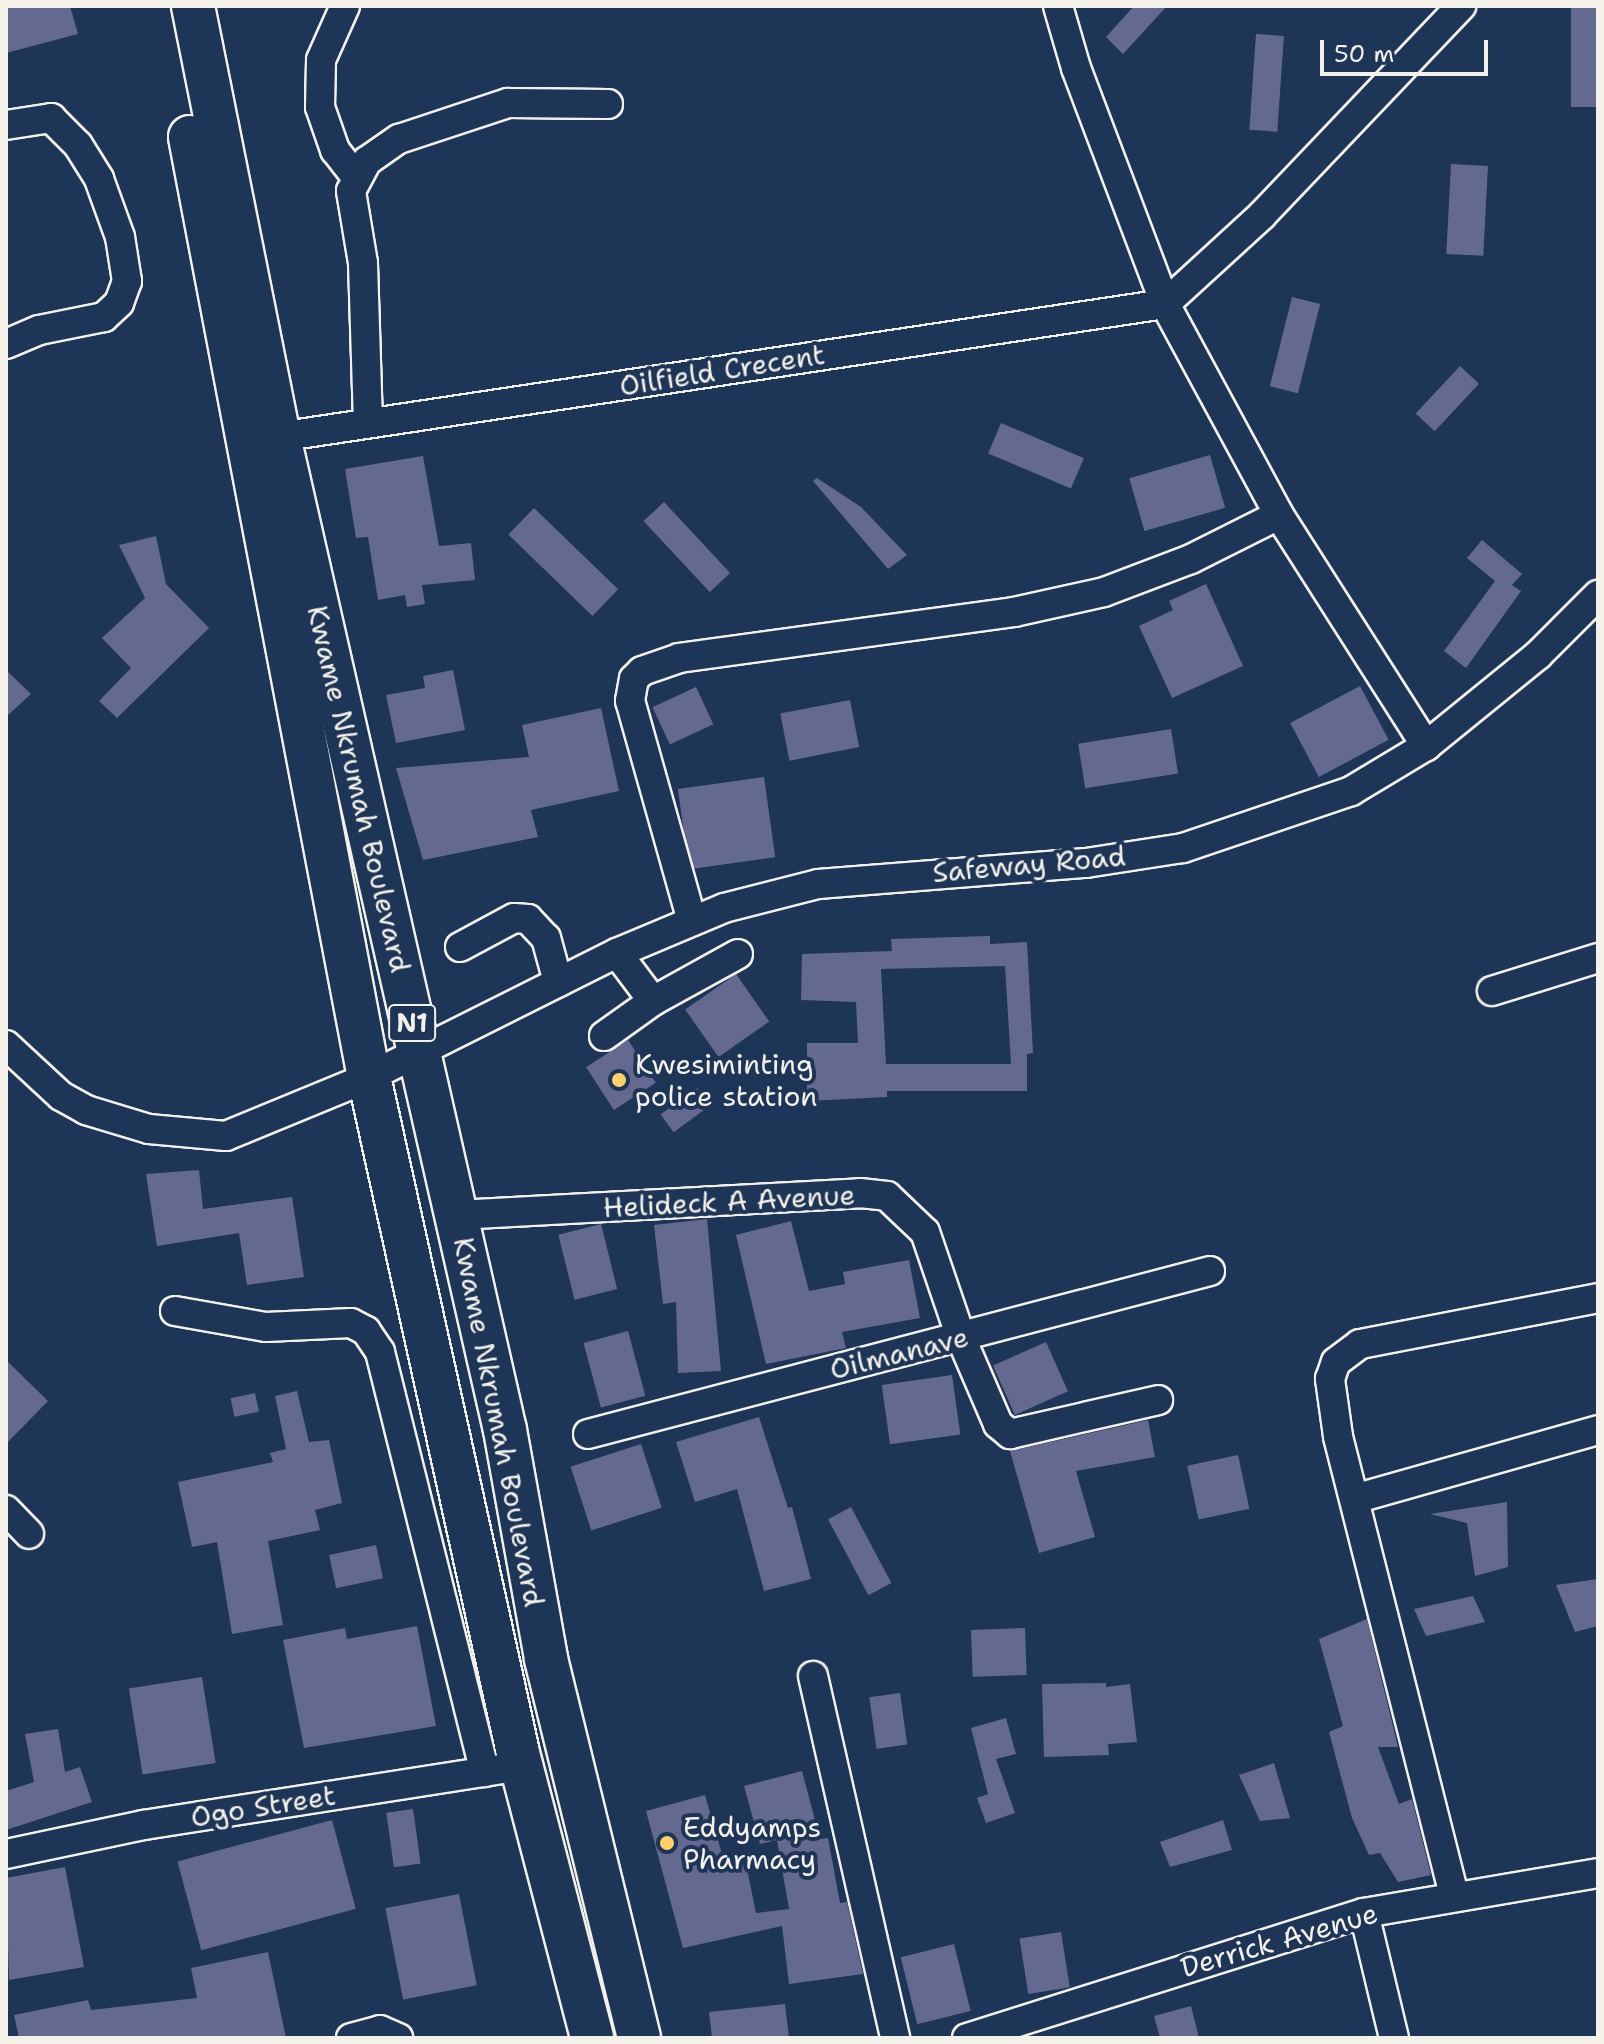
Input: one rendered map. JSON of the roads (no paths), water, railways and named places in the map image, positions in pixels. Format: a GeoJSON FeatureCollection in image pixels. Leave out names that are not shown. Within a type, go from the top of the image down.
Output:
{"type":"FeatureCollection","features":[{"type":"Feature","properties":{"kind":"highway","name":"Kwame Nkrumah Boulevard"},"geometry":{"type":"LineString","coordinates":[[166,6],[503,1769],[592,2038]]}},
{"type":"Feature","properties":{"kind":"highway","name":"Kwame Nkrumah Boulevard"},"geometry":{"type":"LineString","coordinates":[[193,6],[279,437],[505,1430],[546,1659],[639,2038]]}},
{"type":"Feature","properties":{"kind":"street"},"geometry":{"type":"LineString","coordinates":[[345,6],[321,60],[320,107],[335,150],[356,177]]}},
{"type":"Feature","properties":{"kind":"street"},"geometry":{"type":"LineString","coordinates":[[1058,6],[1076,68],[1165,304],[1279,515],[1426,746]]}},
{"type":"Feature","properties":{"kind":"street"},"geometry":{"type":"LineString","coordinates":[[1165,304],[1262,215],[1461,6]]}},
{"type":"Feature","properties":{"kind":"street"},"geometry":{"type":"LineString","coordinates":[[368,423],[363,263],[351,191],[367,161],[399,139],[508,103],[608,104]]}},
{"type":"Feature","properties":{"kind":"street"},"geometry":{"type":"LineString","coordinates":[[6,125],[51,118],[78,145],[99,179],[120,237],[127,281],[119,303],[104,317],[39,330],[6,344]]}},
{"type":"Feature","properties":{"kind":"street","name":"Oilfield Crecent"},"geometry":{"type":"LineString","coordinates":[[279,437],[1165,304]]}},
{"type":"Feature","properties":{"kind":"street"},"geometry":{"type":"LineString","coordinates":[[692,921],[630,701],[634,679],[642,671],[679,658],[1014,612],[1104,592],[1191,559],[1279,515]]}},
{"type":"Feature","properties":{"kind":"street","name":"Safeway Road"},"geometry":{"type":"LineString","coordinates":[[6,1045],[61,1096],[86,1110],[149,1129],[226,1136],[262,1125],[419,1054],[617,953],[692,921],[818,884],[1086,863],[1183,848],[1351,791],[1426,746],[1538,655],[1598,595]]}},
{"type":"Feature","properties":{"kind":"street"},"geometry":{"type":"LineString","coordinates":[[460,947],[514,918],[528,919],[546,938],[558,982]]}},
{"type":"Feature","properties":{"kind":"street"},"geometry":{"type":"LineString","coordinates":[[617,953],[653,1001]]}},
{"type":"Feature","properties":{"kind":"street"},"geometry":{"type":"LineString","coordinates":[[604,1036],[653,1001],[738,954]]}},
{"type":"Feature","properties":{"kind":"street"},"geometry":{"type":"LineString","coordinates":[[1492,991],[1598,958]]}},
{"type":"Feature","properties":{"kind":"street","name":"Helideck A Avenue"},"geometry":{"type":"LineString","coordinates":[[457,1215],[860,1193],[887,1196],[925,1232],[961,1338],[998,1424],[1010,1434],[1030,1432],[1158,1400]]}},
{"type":"Feature","properties":{"kind":"street","name":"Oilmanave"},"geometry":{"type":"LineString","coordinates":[[588,1434],[1210,1271]]}},
{"type":"Feature","properties":{"kind":"street"},"geometry":{"type":"LineString","coordinates":[[1454,1895],[1358,1498],[1338,1436],[1330,1379],[1336,1362],[1360,1344],[1598,1298]]}},
{"type":"Feature","properties":{"kind":"street"},"geometry":{"type":"LineString","coordinates":[[175,1311],[266,1327],[351,1323],[366,1331],[380,1352],[503,1769]]}},
{"type":"Feature","properties":{"kind":"street"},"geometry":{"type":"LineString","coordinates":[[1358,1498],[1598,1430]]}},
{"type":"Feature","properties":{"kind":"street"},"geometry":{"type":"LineString","coordinates":[[6,1510],[29,1534]]}},
{"type":"Feature","properties":{"kind":"street"},"geometry":{"type":"LineString","coordinates":[[813,1676],[895,2038]]}},
{"type":"Feature","properties":{"kind":"street","name":"Ogo Street"},"geometry":{"type":"LineString","coordinates":[[6,1854],[144,1825],[503,1769]]}},
{"type":"Feature","properties":{"kind":"street","name":"Derrick Avenue"},"geometry":{"type":"LineString","coordinates":[[967,2038],[1364,1913],[1454,1895],[1598,1873]]}},
{"type":"Feature","properties":{"kind":"street"},"geometry":{"type":"LineString","coordinates":[[1364,1913],[1394,2038]]}},
{"type":"Feature","properties":{"kind":"street"},"geometry":{"type":"LineString","coordinates":[[351,2038],[380,2030],[398,2038]]}},
{"type":"Feature","properties":{"kind":"place","name":"Kwesiminting police station"},"geometry":{"type":"Point","coordinates":[619,1080]}},
{"type":"Feature","properties":{"kind":"place","name":"Eddyamps Pharmacy"},"geometry":{"type":"Point","coordinates":[667,1843]}}]}
